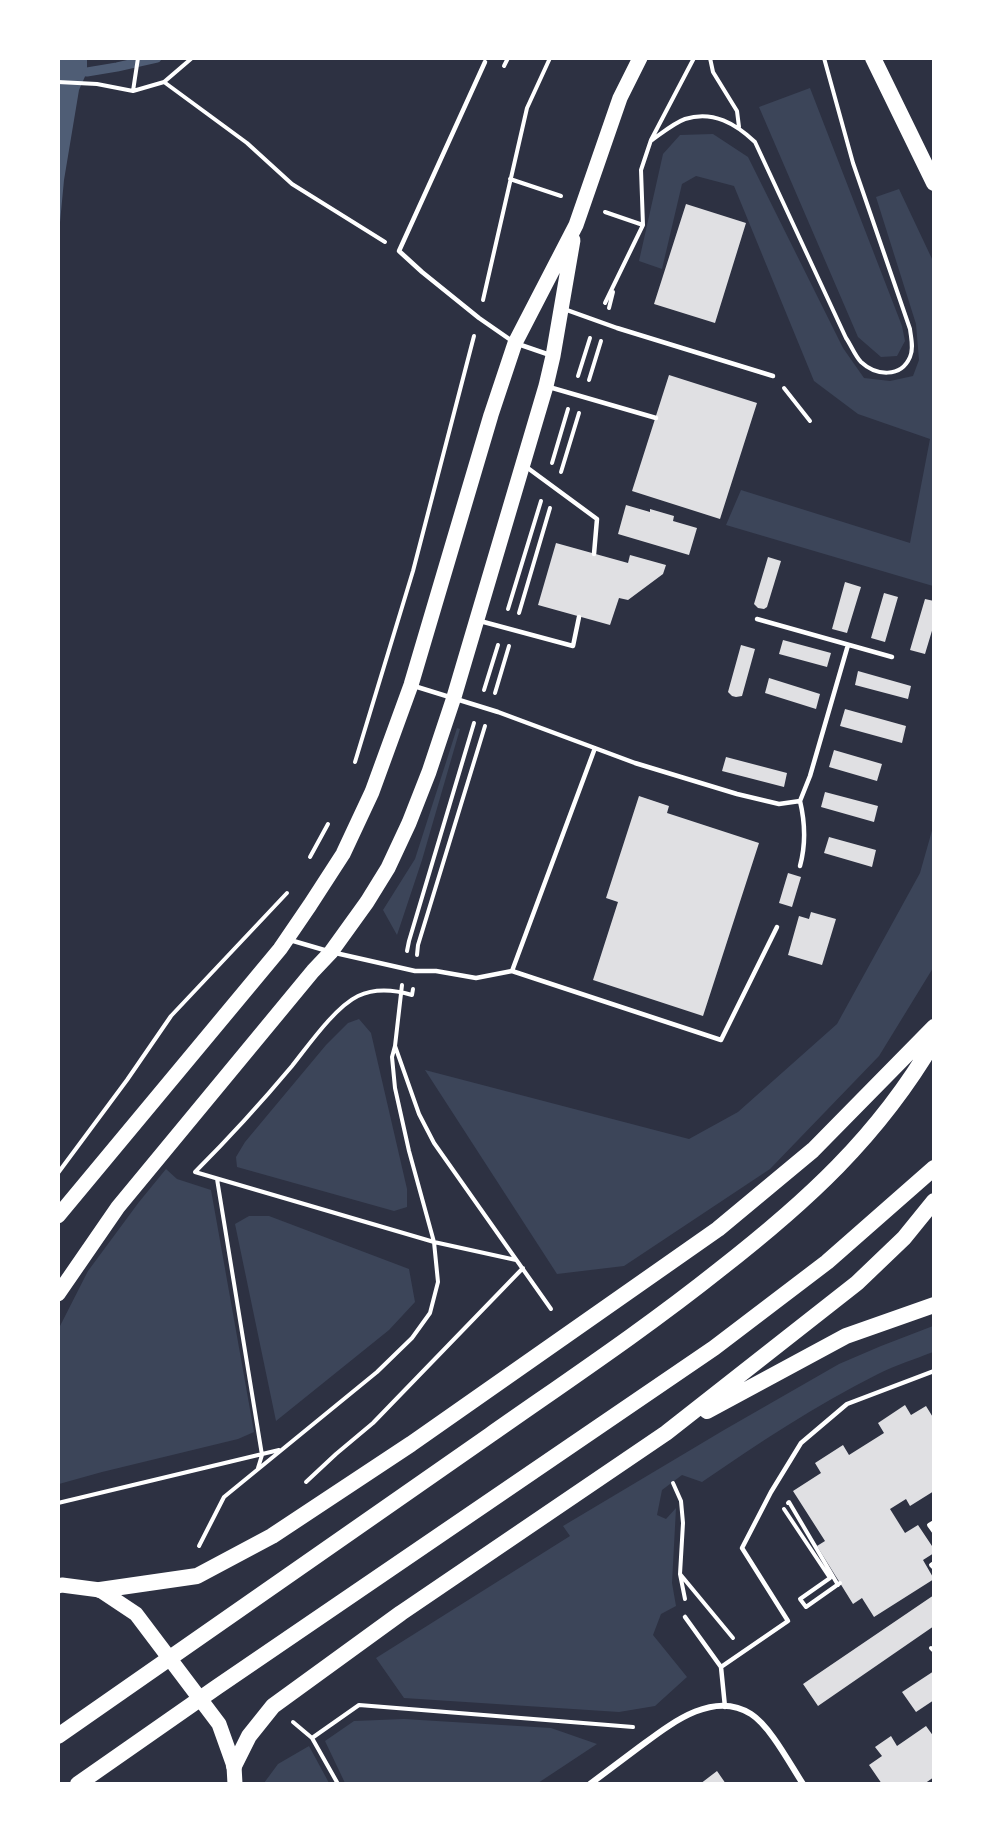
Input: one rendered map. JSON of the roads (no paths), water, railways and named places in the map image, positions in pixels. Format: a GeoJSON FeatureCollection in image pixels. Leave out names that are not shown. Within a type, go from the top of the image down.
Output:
{"type":"FeatureCollection","features":[{"type":"Feature","properties":{"kind":"highway"},"geometry":{"type":"LineString","coordinates":[[873,58],[933,183]]}},
{"type":"Feature","properties":{"kind":"highway"},"geometry":{"type":"LineString","coordinates":[[925,167],[933,189]]}},
{"type":"Feature","properties":{"kind":"highway"},"geometry":{"type":"LineString","coordinates":[[100,1590],[197,1575],[272,1536],[411,1444],[718,1229],[813,1150],[933,1027]]}},
{"type":"Feature","properties":{"kind":"highway"},"geometry":{"type":"LineString","coordinates":[[58,1736],[669,1310],[770,1231],[827,1179],[884,1116],[914,1074],[933,1041]]}},
{"type":"Feature","properties":{"kind":"highway"},"geometry":{"type":"LineString","coordinates":[[78,1784],[714,1348],[827,1262],[933,1168]]}},
{"type":"Feature","properties":{"kind":"highway"},"geometry":{"type":"LineString","coordinates":[[234,1766],[249,1736],[273,1706],[401,1613],[666,1433],[857,1283],[904,1238],[933,1201]]}},
{"type":"Feature","properties":{"kind":"highway"},"geometry":{"type":"LineString","coordinates":[[666,1433],[846,1336],[933,1305]]}},
{"type":"Feature","properties":{"kind":"main road"},"geometry":{"type":"LineString","coordinates":[[58,1216],[286,939],[343,854],[372,792],[411,685],[515,343],[576,225],[620,98],[640,58]]}},
{"type":"Feature","properties":{"kind":"main road"},"geometry":{"type":"LineString","coordinates":[[58,1294],[118,1207],[331,952],[388,868],[410,823],[454,697],[546,386],[576,225]]}},
{"type":"Feature","properties":{"kind":"main road"},"geometry":{"type":"LineString","coordinates":[[60,1584],[100,1590],[136,1614],[219,1724],[234,1766],[235,1784]]}},
{"type":"Feature","properties":{"kind":"street"},"geometry":{"type":"LineString","coordinates":[[590,1784],[675,1721],[712,1707],[738,1708],[751,1714],[765,1726],[803,1784]]}},
{"type":"Feature","properties":{"kind":"lane"},"geometry":{"type":"LineString","coordinates":[[485,62],[399,251],[422,273],[515,343],[553,356]]}},
{"type":"Feature","properties":{"kind":"lane"},"geometry":{"type":"LineString","coordinates":[[562,308],[617,328],[773,376]]}},
{"type":"Feature","properties":{"kind":"lane"},"geometry":{"type":"LineString","coordinates":[[546,386],[656,418]]}},
{"type":"Feature","properties":{"kind":"lane"},"geometry":{"type":"LineString","coordinates":[[523,465],[597,519],[594,554]]}},
{"type":"Feature","properties":{"kind":"lane"},"geometry":{"type":"LineString","coordinates":[[476,620],[573,646],[579,617]]}},
{"type":"Feature","properties":{"kind":"lane"},"geometry":{"type":"LineString","coordinates":[[757,619],[892,657]]}},
{"type":"Feature","properties":{"kind":"lane"},"geometry":{"type":"LineString","coordinates":[[800,866],[803,853],[804,818],[800,801],[810,776],[848,645]]}},
{"type":"Feature","properties":{"kind":"lane"},"geometry":{"type":"LineString","coordinates":[[411,685],[454,697],[636,763],[737,794],[779,804],[800,801]]}},
{"type":"Feature","properties":{"kind":"lane"},"geometry":{"type":"LineString","coordinates":[[512,971],[594,748]]}},
{"type":"Feature","properties":{"kind":"lane"},"geometry":{"type":"LineString","coordinates":[[286,939],[415,971],[436,971],[476,978],[512,971],[721,1040],[777,927]]}},
{"type":"Feature","properties":{"kind":"lane"},"geometry":{"type":"LineString","coordinates":[[721,1667],[788,1621],[742,1548],[771,1492],[801,1443],[847,1404],[933,1371]]}},
{"type":"Feature","properties":{"kind":"lane"},"geometry":{"type":"LineString","coordinates":[[686,1617],[721,1667],[725,1707]]}},
{"type":"Feature","properties":{"kind":"waterway"},"geometry":{"type":"LineString","coordinates":[[87,72],[157,58]]}}]}
